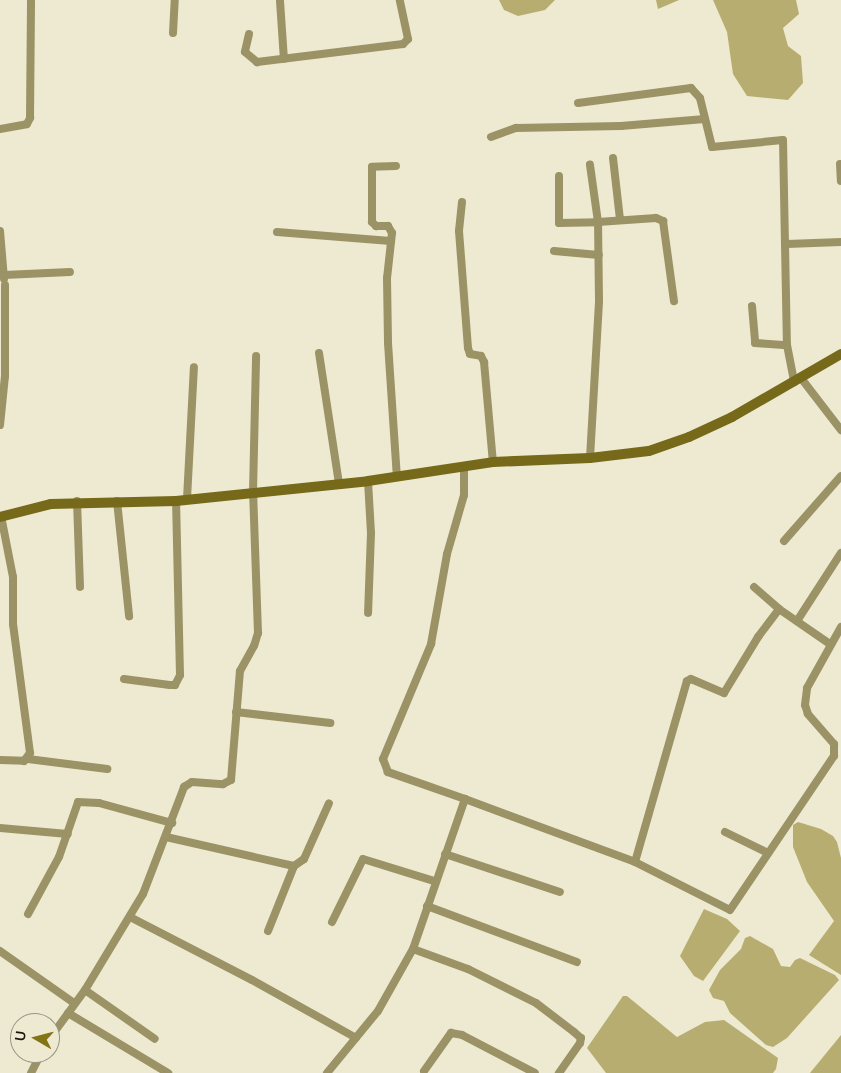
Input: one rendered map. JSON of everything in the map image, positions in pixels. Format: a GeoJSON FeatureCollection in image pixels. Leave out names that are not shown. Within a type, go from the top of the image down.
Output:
{"type":"FeatureCollection","features":[{"type":"Feature","properties":{"kind":"street"},"geometry":{"type":"LineString","coordinates":[[0,129],[27,124],[30,118],[31,0]]}},
{"type":"Feature","properties":{"kind":"street"},"geometry":{"type":"LineString","coordinates":[[173,33],[175,0]]}},
{"type":"Feature","properties":{"kind":"street"},"geometry":{"type":"LineString","coordinates":[[249,34],[245,52],[252,62],[405,43],[407,35],[400,0]]}},
{"type":"Feature","properties":{"kind":"street"},"geometry":{"type":"LineString","coordinates":[[280,2],[284,59]]}},
{"type":"Feature","properties":{"kind":"street"},"geometry":{"type":"LineString","coordinates":[[578,103],[691,88],[700,98],[710,144],[714,148],[781,139],[784,142],[787,345],[797,380],[841,430]]}},
{"type":"Feature","properties":{"kind":"street"},"geometry":{"type":"LineString","coordinates":[[491,137],[516,128],[621,126],[705,119]]}},
{"type":"Feature","properties":{"kind":"street"},"geometry":{"type":"LineString","coordinates":[[613,158],[620,219]]}},
{"type":"Feature","properties":{"kind":"street"},"geometry":{"type":"LineString","coordinates":[[840,164],[841,182]]}},
{"type":"Feature","properties":{"kind":"street"},"geometry":{"type":"LineString","coordinates":[[396,166],[374,165],[372,170],[372,222],[376,226],[388,226],[391,241],[387,278],[388,343],[398,477]]}},
{"type":"Feature","properties":{"kind":"street"},"geometry":{"type":"LineString","coordinates":[[590,165],[598,222],[599,255],[590,458]]}},
{"type":"Feature","properties":{"kind":"street"},"geometry":{"type":"LineString","coordinates":[[559,176],[559,223],[656,218],[663,221],[674,301]]}},
{"type":"Feature","properties":{"kind":"street"},"geometry":{"type":"LineString","coordinates":[[462,202],[459,231],[468,348],[470,354],[481,356],[484,362],[493,462]]}},
{"type":"Feature","properties":{"kind":"street"},"geometry":{"type":"LineString","coordinates":[[0,231],[4,275],[5,366],[0,425]]}},
{"type":"Feature","properties":{"kind":"street"},"geometry":{"type":"LineString","coordinates":[[277,232],[391,241]]}},
{"type":"Feature","properties":{"kind":"street"},"geometry":{"type":"LineString","coordinates":[[787,244],[841,242]]}},
{"type":"Feature","properties":{"kind":"street"},"geometry":{"type":"LineString","coordinates":[[554,251],[599,255]]}},
{"type":"Feature","properties":{"kind":"street"},"geometry":{"type":"LineString","coordinates":[[4,275],[70,272]]}},
{"type":"Feature","properties":{"kind":"street"},"geometry":{"type":"LineString","coordinates":[[752,306],[755,343],[787,345]]}},
{"type":"Feature","properties":{"kind":"street"},"geometry":{"type":"LineString","coordinates":[[319,353],[338,484]]}},
{"type":"Feature","properties":{"kind":"street"},"geometry":{"type":"LineString","coordinates":[[28,759],[30,744],[13,624],[13,578],[0,517],[31,507],[77,501],[176,501],[368,481],[464,468],[493,462],[590,458],[666,446],[732,417],[841,354]]}},
{"type":"Feature","properties":{"kind":"street"},"geometry":{"type":"LineString","coordinates":[[60,1024],[85,990],[130,917],[149,881],[188,783],[228,784],[231,780],[240,671],[254,646],[258,633],[253,492],[256,356]]}},
{"type":"Feature","properties":{"kind":"street"},"geometry":{"type":"LineString","coordinates":[[187,499],[194,367]]}},
{"type":"Feature","properties":{"kind":"street"},"geometry":{"type":"LineString","coordinates":[[464,468],[464,495],[447,554],[430,644],[383,759],[388,772],[635,862],[730,910],[834,756],[834,744],[808,714],[804,705],[807,688],[841,627]]}},
{"type":"Feature","properties":{"kind":"street"},"geometry":{"type":"LineString","coordinates":[[784,542],[841,476]]}},
{"type":"Feature","properties":{"kind":"street"},"geometry":{"type":"LineString","coordinates":[[368,481],[371,533],[368,613]]}},
{"type":"Feature","properties":{"kind":"street"},"geometry":{"type":"LineString","coordinates":[[77,501],[80,587]]}},
{"type":"Feature","properties":{"kind":"street"},"geometry":{"type":"LineString","coordinates":[[117,501],[129,616]]}},
{"type":"Feature","properties":{"kind":"street"},"geometry":{"type":"LineString","coordinates":[[124,679],[175,685],[180,675],[176,501]]}},
{"type":"Feature","properties":{"kind":"street"},"geometry":{"type":"LineString","coordinates":[[797,621],[841,554]]}},
{"type":"Feature","properties":{"kind":"street"},"geometry":{"type":"LineString","coordinates":[[754,587],[779,609],[830,644]]}},
{"type":"Feature","properties":{"kind":"street"},"geometry":{"type":"LineString","coordinates":[[635,862],[687,681],[691,679],[724,693],[758,637],[779,609]]}},
{"type":"Feature","properties":{"kind":"street"},"geometry":{"type":"LineString","coordinates":[[236,712],[330,723]]}},
{"type":"Feature","properties":{"kind":"street"},"geometry":{"type":"LineString","coordinates":[[0,760],[28,759],[107,769]]}},
{"type":"Feature","properties":{"kind":"street"},"geometry":{"type":"LineString","coordinates":[[328,1073],[378,1011],[413,949],[434,882],[465,799]]}},
{"type":"Feature","properties":{"kind":"street"},"geometry":{"type":"LineString","coordinates":[[28,914],[68,834],[74,808],[84,801],[172,822]]}},
{"type":"Feature","properties":{"kind":"street"},"geometry":{"type":"LineString","coordinates":[[268,931],[294,866],[304,859],[329,803]]}},
{"type":"Feature","properties":{"kind":"street"},"geometry":{"type":"LineString","coordinates":[[0,828],[68,834]]}},
{"type":"Feature","properties":{"kind":"street"},"geometry":{"type":"LineString","coordinates":[[725,832],[768,853]]}},
{"type":"Feature","properties":{"kind":"street"},"geometry":{"type":"LineString","coordinates":[[166,837],[294,866]]}},
{"type":"Feature","properties":{"kind":"street"},"geometry":{"type":"LineString","coordinates":[[446,854],[560,892]]}},
{"type":"Feature","properties":{"kind":"street"},"geometry":{"type":"LineString","coordinates":[[332,922],[363,859],[434,882]]}},
{"type":"Feature","properties":{"kind":"street"},"geometry":{"type":"LineString","coordinates":[[427,906],[577,962]]}},
{"type":"Feature","properties":{"kind":"street"},"geometry":{"type":"LineString","coordinates":[[130,917],[252,980],[356,1038]]}},
{"type":"Feature","properties":{"kind":"street"},"geometry":{"type":"LineString","coordinates":[[413,949],[468,969],[536,1003],[574,1032],[581,1038],[580,1043],[559,1073]]}},
{"type":"Feature","properties":{"kind":"street"},"geometry":{"type":"LineString","coordinates":[[0,951],[74,1003]]}},
{"type":"Feature","properties":{"kind":"street"},"geometry":{"type":"LineString","coordinates":[[85,990],[155,1039]]}},
{"type":"Feature","properties":{"kind":"street"},"geometry":{"type":"LineString","coordinates":[[68,1013],[168,1073]]}},
{"type":"Feature","properties":{"kind":"street"},"geometry":{"type":"LineString","coordinates":[[424,1072],[451,1033],[530,1072]]}},
{"type":"Feature","properties":{"kind":"shaded area"},"geometry":{"type":"Polygon","coordinates":[[[499,0],[555,0],[545,10],[518,16],[504,10],[499,0]]]}},
{"type":"Feature","properties":{"kind":"shaded area"},"geometry":{"type":"Polygon","coordinates":[[[656,0],[679,0],[658,9],[656,0]]]}},
{"type":"Feature","properties":{"kind":"shaded area"},"geometry":{"type":"Polygon","coordinates":[[[713,0],[796,0],[799,14],[783,28],[788,46],[801,56],[803,83],[788,100],[747,96],[733,74],[727,32],[713,0]]]}},
{"type":"Feature","properties":{"kind":"shaded area"},"geometry":{"type":"Polygon","coordinates":[[[798,822],[821,829],[833,836],[837,842],[841,858],[841,975],[809,955],[834,921],[807,882],[793,847],[793,825],[798,822]]]}},
{"type":"Feature","properties":{"kind":"shaded area"},"geometry":{"type":"Polygon","coordinates":[[[704,909],[727,919],[740,931],[703,981],[694,976],[680,956],[704,909]]]}},
{"type":"Feature","properties":{"kind":"shaded area"},"geometry":{"type":"Polygon","coordinates":[[[750,936],[773,949],[781,966],[790,967],[795,960],[800,958],[835,975],[839,980],[787,1038],[773,1047],[766,1045],[730,1013],[724,1001],[713,998],[709,990],[720,970],[741,949],[745,938],[750,936]]]}},
{"type":"Feature","properties":{"kind":"shaded area"},"geometry":{"type":"Polygon","coordinates":[[[623,996],[627,996],[677,1037],[705,1022],[724,1020],[778,1058],[776,1069],[773,1073],[606,1073],[587,1048],[623,996]]]}},
{"type":"Feature","properties":{"kind":"shaded area"},"geometry":{"type":"Polygon","coordinates":[[[841,1035],[841,1073],[810,1073],[841,1035]]]}}]}
